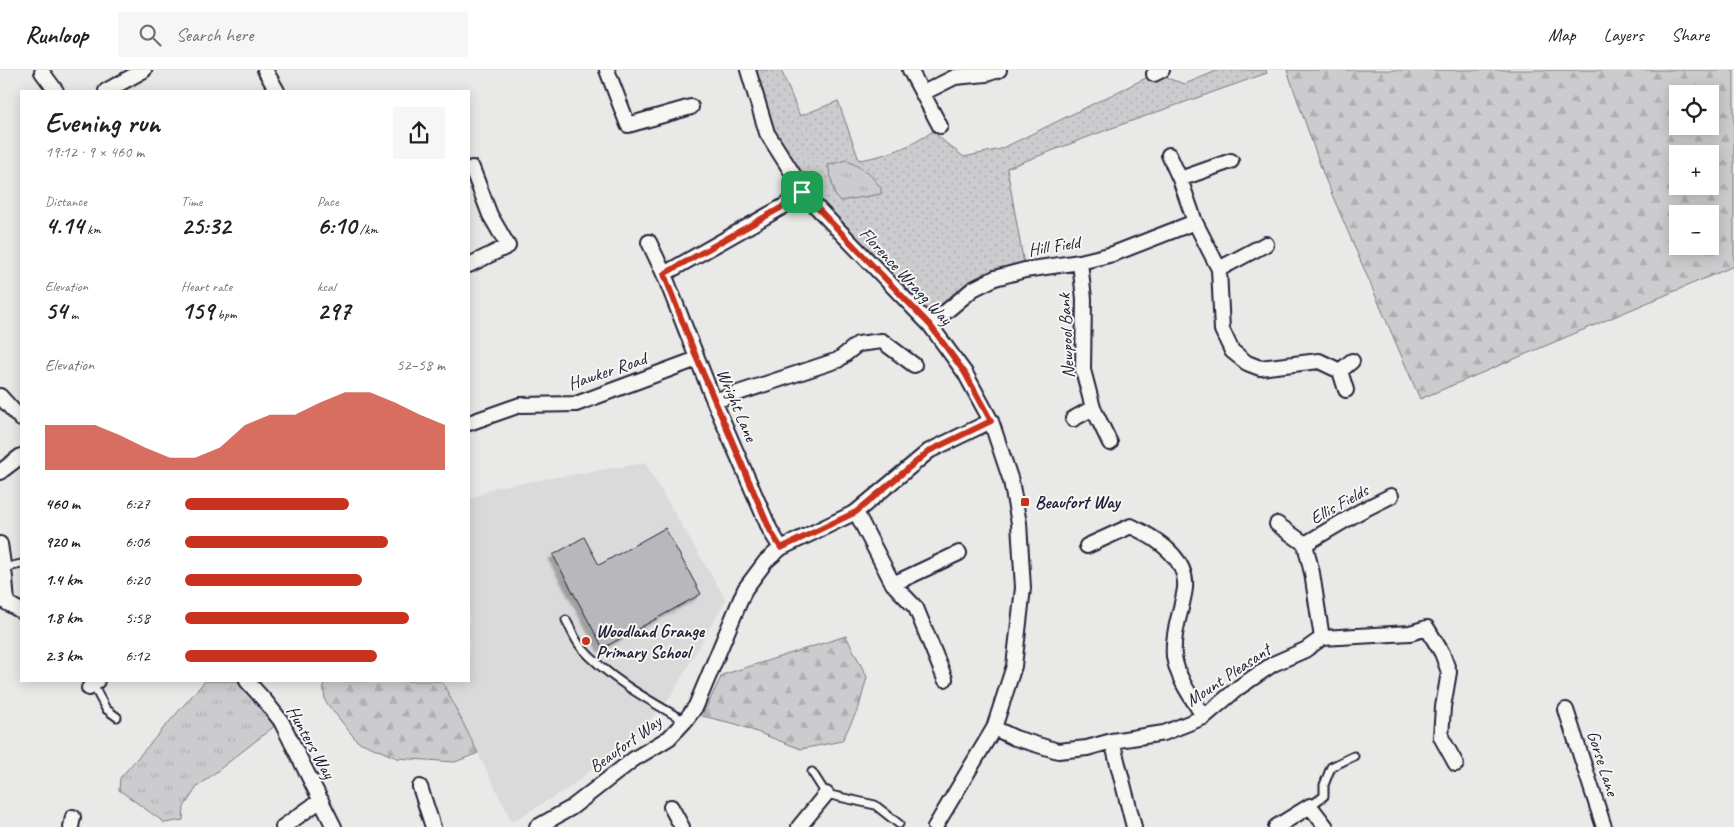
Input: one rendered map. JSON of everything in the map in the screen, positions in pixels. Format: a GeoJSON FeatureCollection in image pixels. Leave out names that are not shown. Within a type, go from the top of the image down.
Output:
{"type":"FeatureCollection","features":[{"type":"Feature","properties":{"kind":"street"},"geometry":{"type":"LineString","coordinates":[[108,90],[144,70]]}},
{"type":"Feature","properties":{"kind":"street"},"geometry":{"type":"LineString","coordinates":[[265,70],[276,90]]}},
{"type":"Feature","properties":{"kind":"street"},"geometry":{"type":"LineString","coordinates":[[607,70],[628,125],[691,108]]}},
{"type":"Feature","properties":{"kind":"street","name":"Florence Wragg Way"},"geometry":{"type":"LineString","coordinates":[[748,70],[767,133],[802,192],[930,325],[965,373],[991,421],[1011,482],[1019,522],[1023,588],[1014,666],[994,728],[935,827]]}},
{"type":"Feature","properties":{"kind":"street"},"geometry":{"type":"LineString","coordinates":[[910,70],[940,126]]}},
{"type":"Feature","properties":{"kind":"street"},"geometry":{"type":"LineString","coordinates":[[923,93],[955,77],[986,74],[999,70]]}},
{"type":"Feature","properties":{"kind":"street"},"geometry":{"type":"LineString","coordinates":[[42,72],[55,90]]}},
{"type":"Feature","properties":{"kind":"street"},"geometry":{"type":"LineString","coordinates":[[1169,155],[1180,179],[1195,222],[1218,269],[1222,330],[1232,351],[1247,363],[1260,368],[1319,361],[1340,371],[1346,390]]}},
{"type":"Feature","properties":{"kind":"street"},"geometry":{"type":"LineString","coordinates":[[1180,179],[1231,161]]}},
{"type":"Feature","properties":{"kind":"street"},"geometry":{"type":"LineString","coordinates":[[470,265],[508,246],[490,215],[472,168]]}},
{"type":"Feature","properties":{"kind":"street"},"geometry":{"type":"LineString","coordinates":[[664,274],[784,206],[802,192]]}},
{"type":"Feature","properties":{"kind":"street","name":"Hill Field"},"geometry":{"type":"LineString","coordinates":[[930,325],[973,289],[995,278],[1025,270],[1080,262],[1113,254],[1195,222]]}},
{"type":"Feature","properties":{"kind":"street","name":"Wright Lane"},"geometry":{"type":"LineString","coordinates":[[649,242],[770,530],[781,548]]}},
{"type":"Feature","properties":{"kind":"street"},"geometry":{"type":"LineString","coordinates":[[1218,269],[1266,244]]}},
{"type":"Feature","properties":{"kind":"street","name":"Newpool Bank"},"geometry":{"type":"LineString","coordinates":[[1080,262],[1084,299],[1083,370],[1093,408],[1110,443]]}},
{"type":"Feature","properties":{"kind":"street"},"geometry":{"type":"LineString","coordinates":[[714,400],[838,360],[858,344],[882,340],[914,365]]}},
{"type":"Feature","properties":{"kind":"street","name":"Hawker Road"},"geometry":{"type":"LineString","coordinates":[[470,423],[520,405],[576,404],[697,359]]}},
{"type":"Feature","properties":{"kind":"street"},"geometry":{"type":"LineString","coordinates":[[1340,371],[1352,361]]}},
{"type":"Feature","properties":{"kind":"street"},"geometry":{"type":"LineString","coordinates":[[0,396],[20,418]]}},
{"type":"Feature","properties":{"kind":"street"},"geometry":{"type":"LineString","coordinates":[[1073,419],[1093,408]]}},
{"type":"Feature","properties":{"kind":"street","name":"Beaufort Way"},"geometry":{"type":"LineString","coordinates":[[537,827],[572,808],[634,759],[669,738],[685,721],[696,706],[745,589],[766,561],[781,548],[856,512],[929,451],[991,421]]}},
{"type":"Feature","properties":{"kind":"street"},"geometry":{"type":"LineString","coordinates":[[0,472],[20,457]]}},
{"type":"Feature","properties":{"kind":"street","name":"Ellis Fields"},"geometry":{"type":"LineString","coordinates":[[1305,544],[1359,512],[1391,496]]}},
{"type":"Feature","properties":{"kind":"street"},"geometry":{"type":"LineString","coordinates":[[856,512],[893,584],[916,608],[945,679]]}},
{"type":"Feature","properties":{"kind":"street"},"geometry":{"type":"LineString","coordinates":[[1087,546],[1132,521],[1160,542],[1174,556],[1183,572],[1185,586],[1173,642],[1174,658],[1180,677],[1204,717]]}},
{"type":"Feature","properties":{"kind":"street","name":"Ellis Fields"},"geometry":{"type":"LineString","coordinates":[[1277,524],[1305,544],[1312,573],[1322,638]]}},
{"type":"Feature","properties":{"kind":"street"},"geometry":{"type":"LineString","coordinates":[[0,544],[4,568],[4,607],[20,611]]}},
{"type":"Feature","properties":{"kind":"street"},"geometry":{"type":"LineString","coordinates":[[893,584],[959,553]]}},
{"type":"Feature","properties":{"kind":"street"},"geometry":{"type":"LineString","coordinates":[[1322,638],[1410,633],[1427,628],[1442,653],[1449,672],[1440,737],[1456,764]]}},
{"type":"Feature","properties":{"kind":"street","name":"Mount Pleasant"},"geometry":{"type":"LineString","coordinates":[[994,728],[1015,738],[1058,751],[1087,748],[1112,741],[1164,733],[1204,717],[1238,688],[1273,664],[1305,650],[1322,638]]}},
{"type":"Feature","properties":{"kind":"street","name":"Hunters Way"},"geometry":{"type":"LineString","coordinates":[[248,682],[281,722],[334,827]]}},
{"type":"Feature","properties":{"kind":"street","name":"Gorse Lane"},"geometry":{"type":"LineString","coordinates":[[1566,710],[1604,827]]}},
{"type":"Feature","properties":{"kind":"street"},"geometry":{"type":"LineString","coordinates":[[1112,741],[1134,827]]}},
{"type":"Feature","properties":{"kind":"street"},"geometry":{"type":"LineString","coordinates":[[420,787],[433,827]]}},
{"type":"Feature","properties":{"kind":"street"},"geometry":{"type":"LineString","coordinates":[[799,827],[826,794]]}},
{"type":"Feature","properties":{"kind":"street"},"geometry":{"type":"LineString","coordinates":[[283,827],[321,800]]}},
{"type":"Feature","properties":{"kind":"street"},"geometry":{"type":"LineString","coordinates":[[1276,827],[1310,806],[1326,827]]}},
{"type":"Feature","properties":{"kind":"street"},"geometry":{"type":"LineString","coordinates":[[671,807],[682,827]]}},
{"type":"Feature","properties":{"kind":"lane"},"geometry":{"type":"LineString","coordinates":[[4,568],[20,564]]}},
{"type":"Feature","properties":{"kind":"lane"},"geometry":{"type":"LineString","coordinates":[[566,620],[580,646],[612,676],[685,721]]}},
{"type":"Feature","properties":{"kind":"lane"},"geometry":{"type":"LineString","coordinates":[[93,685],[106,709],[117,717]]}},
{"type":"Feature","properties":{"kind":"lane"},"geometry":{"type":"LineString","coordinates":[[1310,806],[1324,796],[1324,785],[1331,767],[1354,756]]}},
{"type":"Feature","properties":{"kind":"lane"},"geometry":{"type":"LineString","coordinates":[[812,772],[826,794],[875,805],[899,824]]}},
{"type":"Feature","properties":{"kind":"shaded area","name":"Woodland Grange Primary School"},"geometry":{"type":"Polygon","coordinates":[[[645,463],[726,600],[669,699],[645,725],[570,787],[512,822],[442,682],[470,682],[470,500],[495,487],[645,463]]]}},
{"type":"Feature","properties":{"kind":"green space"},"geometry":{"type":"Polygon","coordinates":[[[748,70],[781,70],[800,116],[838,101],[859,160],[898,150],[916,142],[933,131],[964,157],[1001,149],[1154,74],[1185,84],[1219,70],[1266,70],[1267,73],[1109,129],[1007,168],[1025,270],[973,289],[930,325],[813,200],[767,133],[748,70]]]}},
{"type":"Feature","properties":{"kind":"green space"},"geometry":{"type":"Polygon","coordinates":[[[1287,70],[1734,70],[1734,266],[1420,399],[1324,176],[1287,70]]]}},
{"type":"Feature","properties":{"kind":"green space"},"geometry":{"type":"Polygon","coordinates":[[[846,160],[868,172],[881,188],[881,194],[840,201],[835,195],[828,165],[846,160]]]}},
{"type":"Feature","properties":{"kind":"green space"},"geometry":{"type":"Polygon","coordinates":[[[846,636],[867,677],[859,707],[842,741],[801,749],[736,724],[702,716],[722,675],[846,636]]]}},
{"type":"Feature","properties":{"kind":"green space"},"geometry":{"type":"Polygon","coordinates":[[[204,682],[240,682],[266,702],[281,721],[197,787],[184,807],[183,820],[165,823],[119,790],[120,778],[204,682]]]}},
{"type":"Feature","properties":{"kind":"green space"},"geometry":{"type":"Polygon","coordinates":[[[323,682],[442,682],[478,753],[455,762],[397,758],[357,741],[325,701],[323,682]]]}},
{"type":"Feature","properties":{"kind":"building"},"geometry":{"type":"Polygon","coordinates":[[[665,528],[701,594],[603,648],[553,555],[584,537],[599,565],[665,528]]]}},
{"type":"Feature","properties":{"kind":"place","name":"Beaufort Way"},"geometry":{"type":"Point","coordinates":[1025,502]}},
{"type":"Feature","properties":{"kind":"place","name":"Woodland Grange Primary School"},"geometry":{"type":"Point","coordinates":[586,641]}},
{"type":"Feature","properties":{"kind":"route"},"geometry":{"type":"LineString","coordinates":[[802,192],[930,325],[965,373],[991,421],[929,451],[856,512],[781,548],[770,530],[714,400],[664,274],[784,206],[802,192]]}}]}
